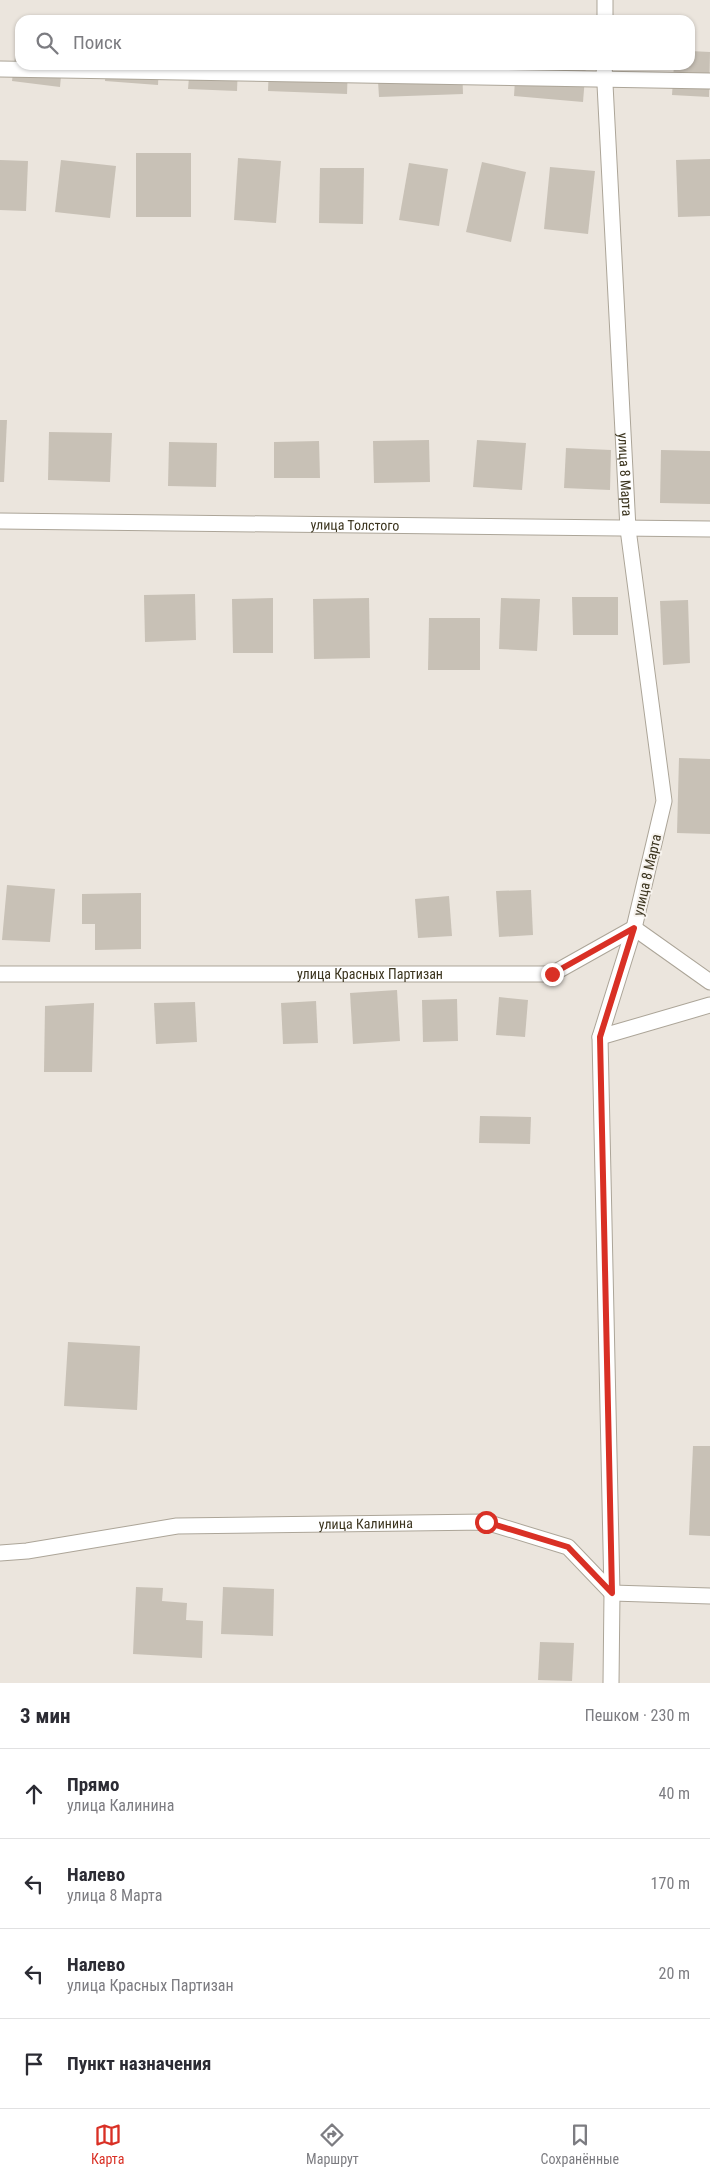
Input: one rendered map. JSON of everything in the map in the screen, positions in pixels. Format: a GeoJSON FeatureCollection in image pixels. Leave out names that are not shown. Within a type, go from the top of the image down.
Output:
{"type":"FeatureCollection","features":[{"type":"Feature","properties":{"kind":"street"},"geometry":{"type":"LineString","coordinates":[[605,0],[605,15]]}},
{"type":"Feature","properties":{"kind":"street"},"geometry":{"type":"LineString","coordinates":[[0,69],[15,69]]}},
{"type":"Feature","properties":{"kind":"street"},"geometry":{"type":"LineString","coordinates":[[201,70],[604,72],[710,81]]}},
{"type":"Feature","properties":{"kind":"street","name":"улица 8 Марта"},"geometry":{"type":"LineString","coordinates":[[604,72],[628,529],[664,800],[634,928],[600,1037],[612,1593],[611,1683]]}},
{"type":"Feature","properties":{"kind":"street","name":"улица Толстого"},"geometry":{"type":"LineString","coordinates":[[0,521],[710,529]]}},
{"type":"Feature","properties":{"kind":"street"},"geometry":{"type":"LineString","coordinates":[[634,928],[710,982]]}},
{"type":"Feature","properties":{"kind":"street","name":"улица Красных Партизан"},"geometry":{"type":"LineString","coordinates":[[0,974],[552,974],[634,928]]}},
{"type":"Feature","properties":{"kind":"street"},"geometry":{"type":"LineString","coordinates":[[600,1037],[710,1005]]}},
{"type":"Feature","properties":{"kind":"street","name":"улица Калинина"},"geometry":{"type":"LineString","coordinates":[[0,1553],[177,1526],[486,1522],[568,1547],[612,1593]]}},
{"type":"Feature","properties":{"kind":"street"},"geometry":{"type":"LineString","coordinates":[[612,1593],[710,1596]]}},
{"type":"Feature","properties":{"kind":"building"},"geometry":{"type":"Polygon","coordinates":[[[695,51],[710,52],[709,97],[672,95],[674,70],[695,70],[695,51]]]}},
{"type":"Feature","properties":{"kind":"building"},"geometry":{"type":"Polygon","coordinates":[[[15,57],[15,70],[62,70],[60,87],[12,81],[15,57]]]}},
{"type":"Feature","properties":{"kind":"building"},"geometry":{"type":"Polygon","coordinates":[[[106,70],[159,70],[158,85],[105,81],[106,70]]]}},
{"type":"Feature","properties":{"kind":"building"},"geometry":{"type":"Polygon","coordinates":[[[190,70],[238,70],[237,91],[188,89],[190,70]]]}},
{"type":"Feature","properties":{"kind":"building"},"geometry":{"type":"Polygon","coordinates":[[[269,70],[348,70],[347,94],[268,91],[269,70]]]}},
{"type":"Feature","properties":{"kind":"building"},"geometry":{"type":"Polygon","coordinates":[[[377,70],[462,70],[463,94],[379,97],[377,70]]]}},
{"type":"Feature","properties":{"kind":"building"},"geometry":{"type":"Polygon","coordinates":[[[516,70],[586,70],[583,102],[514,96],[516,70]]]}},
{"type":"Feature","properties":{"kind":"building"},"geometry":{"type":"Polygon","coordinates":[[[136,153],[191,153],[191,217],[136,217],[136,153]]]}},
{"type":"Feature","properties":{"kind":"building"},"geometry":{"type":"Polygon","coordinates":[[[238,158],[281,161],[276,223],[234,220],[238,158]]]}},
{"type":"Feature","properties":{"kind":"building"},"geometry":{"type":"Polygon","coordinates":[[[710,159],[710,216],[678,217],[676,160],[710,159]]]}},
{"type":"Feature","properties":{"kind":"building"},"geometry":{"type":"Polygon","coordinates":[[[0,160],[28,161],[26,211],[0,210],[0,160]]]}},
{"type":"Feature","properties":{"kind":"building"},"geometry":{"type":"Polygon","coordinates":[[[61,160],[116,166],[110,218],[55,212],[61,160]]]}},
{"type":"Feature","properties":{"kind":"building"},"geometry":{"type":"Polygon","coordinates":[[[482,162],[526,172],[511,242],[466,232],[482,162]]]}},
{"type":"Feature","properties":{"kind":"building"},"geometry":{"type":"Polygon","coordinates":[[[409,163],[448,169],[439,226],[399,220],[409,163]]]}},
{"type":"Feature","properties":{"kind":"building"},"geometry":{"type":"Polygon","coordinates":[[[550,167],[595,171],[588,234],[544,229],[550,167]]]}},
{"type":"Feature","properties":{"kind":"building"},"geometry":{"type":"Polygon","coordinates":[[[320,168],[364,168],[363,224],[319,223],[320,168]]]}},
{"type":"Feature","properties":{"kind":"building"},"geometry":{"type":"Polygon","coordinates":[[[0,420],[7,420],[4,482],[0,482],[0,420]]]}},
{"type":"Feature","properties":{"kind":"building"},"geometry":{"type":"Polygon","coordinates":[[[49,432],[112,433],[110,482],[48,480],[49,432]]]}},
{"type":"Feature","properties":{"kind":"building"},"geometry":{"type":"Polygon","coordinates":[[[429,440],[430,482],[374,483],[373,441],[429,440]]]}},
{"type":"Feature","properties":{"kind":"building"},"geometry":{"type":"Polygon","coordinates":[[[477,440],[526,443],[522,490],[473,487],[477,440]]]}},
{"type":"Feature","properties":{"kind":"building"},"geometry":{"type":"Polygon","coordinates":[[[319,441],[320,478],[274,478],[274,442],[319,441]]]}},
{"type":"Feature","properties":{"kind":"building"},"geometry":{"type":"Polygon","coordinates":[[[169,442],[217,443],[216,487],[168,486],[169,442]]]}},
{"type":"Feature","properties":{"kind":"building"},"geometry":{"type":"Polygon","coordinates":[[[566,448],[611,450],[610,490],[564,488],[566,448]]]}},
{"type":"Feature","properties":{"kind":"building"},"geometry":{"type":"Polygon","coordinates":[[[661,450],[710,451],[710,504],[660,503],[661,450]]]}},
{"type":"Feature","properties":{"kind":"building"},"geometry":{"type":"Polygon","coordinates":[[[195,594],[196,640],[145,642],[144,595],[195,594]]]}},
{"type":"Feature","properties":{"kind":"building"},"geometry":{"type":"Polygon","coordinates":[[[572,597],[618,597],[618,635],[573,635],[572,597]]]}},
{"type":"Feature","properties":{"kind":"building"},"geometry":{"type":"Polygon","coordinates":[[[273,598],[273,653],[233,653],[232,599],[273,598]]]}},
{"type":"Feature","properties":{"kind":"building"},"geometry":{"type":"Polygon","coordinates":[[[369,598],[370,658],[314,659],[313,599],[369,598]]]}},
{"type":"Feature","properties":{"kind":"building"},"geometry":{"type":"Polygon","coordinates":[[[501,598],[540,599],[537,651],[499,649],[501,598]]]}},
{"type":"Feature","properties":{"kind":"building"},"geometry":{"type":"Polygon","coordinates":[[[688,600],[690,663],[663,665],[660,601],[688,600]]]}},
{"type":"Feature","properties":{"kind":"building"},"geometry":{"type":"Polygon","coordinates":[[[429,618],[480,618],[480,670],[428,670],[429,618]]]}},
{"type":"Feature","properties":{"kind":"building"},"geometry":{"type":"Polygon","coordinates":[[[679,758],[710,759],[710,834],[677,833],[679,758]]]}},
{"type":"Feature","properties":{"kind":"building"},"geometry":{"type":"Polygon","coordinates":[[[7,885],[55,889],[50,942],[2,940],[7,885]]]}},
{"type":"Feature","properties":{"kind":"building"},"geometry":{"type":"Polygon","coordinates":[[[531,890],[533,935],[499,937],[496,891],[531,890]]]}},
{"type":"Feature","properties":{"kind":"building"},"geometry":{"type":"Polygon","coordinates":[[[141,893],[141,949],[95,950],[95,924],[82,924],[82,894],[141,893]]]}},
{"type":"Feature","properties":{"kind":"building"},"geometry":{"type":"Polygon","coordinates":[[[449,896],[452,936],[418,938],[415,899],[449,896]]]}},
{"type":"Feature","properties":{"kind":"building"},"geometry":{"type":"Polygon","coordinates":[[[397,990],[400,1041],[353,1044],[350,993],[397,990]]]}},
{"type":"Feature","properties":{"kind":"building"},"geometry":{"type":"Polygon","coordinates":[[[499,997],[528,1000],[525,1037],[496,1035],[499,997]]]}},
{"type":"Feature","properties":{"kind":"building"},"geometry":{"type":"Polygon","coordinates":[[[457,999],[458,1041],[423,1042],[422,1000],[457,999]]]}},
{"type":"Feature","properties":{"kind":"building"},"geometry":{"type":"Polygon","coordinates":[[[316,1001],[318,1043],[283,1044],[281,1003],[316,1001]]]}},
{"type":"Feature","properties":{"kind":"building"},"geometry":{"type":"Polygon","coordinates":[[[195,1002],[197,1042],[156,1044],[154,1003],[195,1002]]]}},
{"type":"Feature","properties":{"kind":"building"},"geometry":{"type":"Polygon","coordinates":[[[94,1003],[92,1072],[44,1072],[45,1006],[94,1003]]]}},
{"type":"Feature","properties":{"kind":"building"},"geometry":{"type":"Polygon","coordinates":[[[480,1116],[531,1117],[530,1144],[479,1143],[480,1116]]]}},
{"type":"Feature","properties":{"kind":"building"},"geometry":{"type":"Polygon","coordinates":[[[68,1342],[140,1346],[137,1410],[64,1406],[68,1342]]]}},
{"type":"Feature","properties":{"kind":"building"},"geometry":{"type":"Polygon","coordinates":[[[693,1446],[710,1446],[710,1536],[689,1535],[693,1446]]]}},
{"type":"Feature","properties":{"kind":"building"},"geometry":{"type":"Polygon","coordinates":[[[136,1587],[163,1588],[162,1601],[187,1603],[186,1620],[203,1621],[202,1658],[133,1654],[136,1587]]]}},
{"type":"Feature","properties":{"kind":"building"},"geometry":{"type":"Polygon","coordinates":[[[223,1587],[274,1589],[273,1636],[221,1634],[223,1587]]]}},
{"type":"Feature","properties":{"kind":"building"},"geometry":{"type":"Polygon","coordinates":[[[540,1642],[574,1643],[572,1681],[538,1680],[540,1642]]]}},
{"type":"Feature","properties":{"kind":"route"},"geometry":{"type":"LineString","coordinates":[[486,1522],[568,1547],[612,1593],[600,1037],[634,928],[552,974]]}}]}
